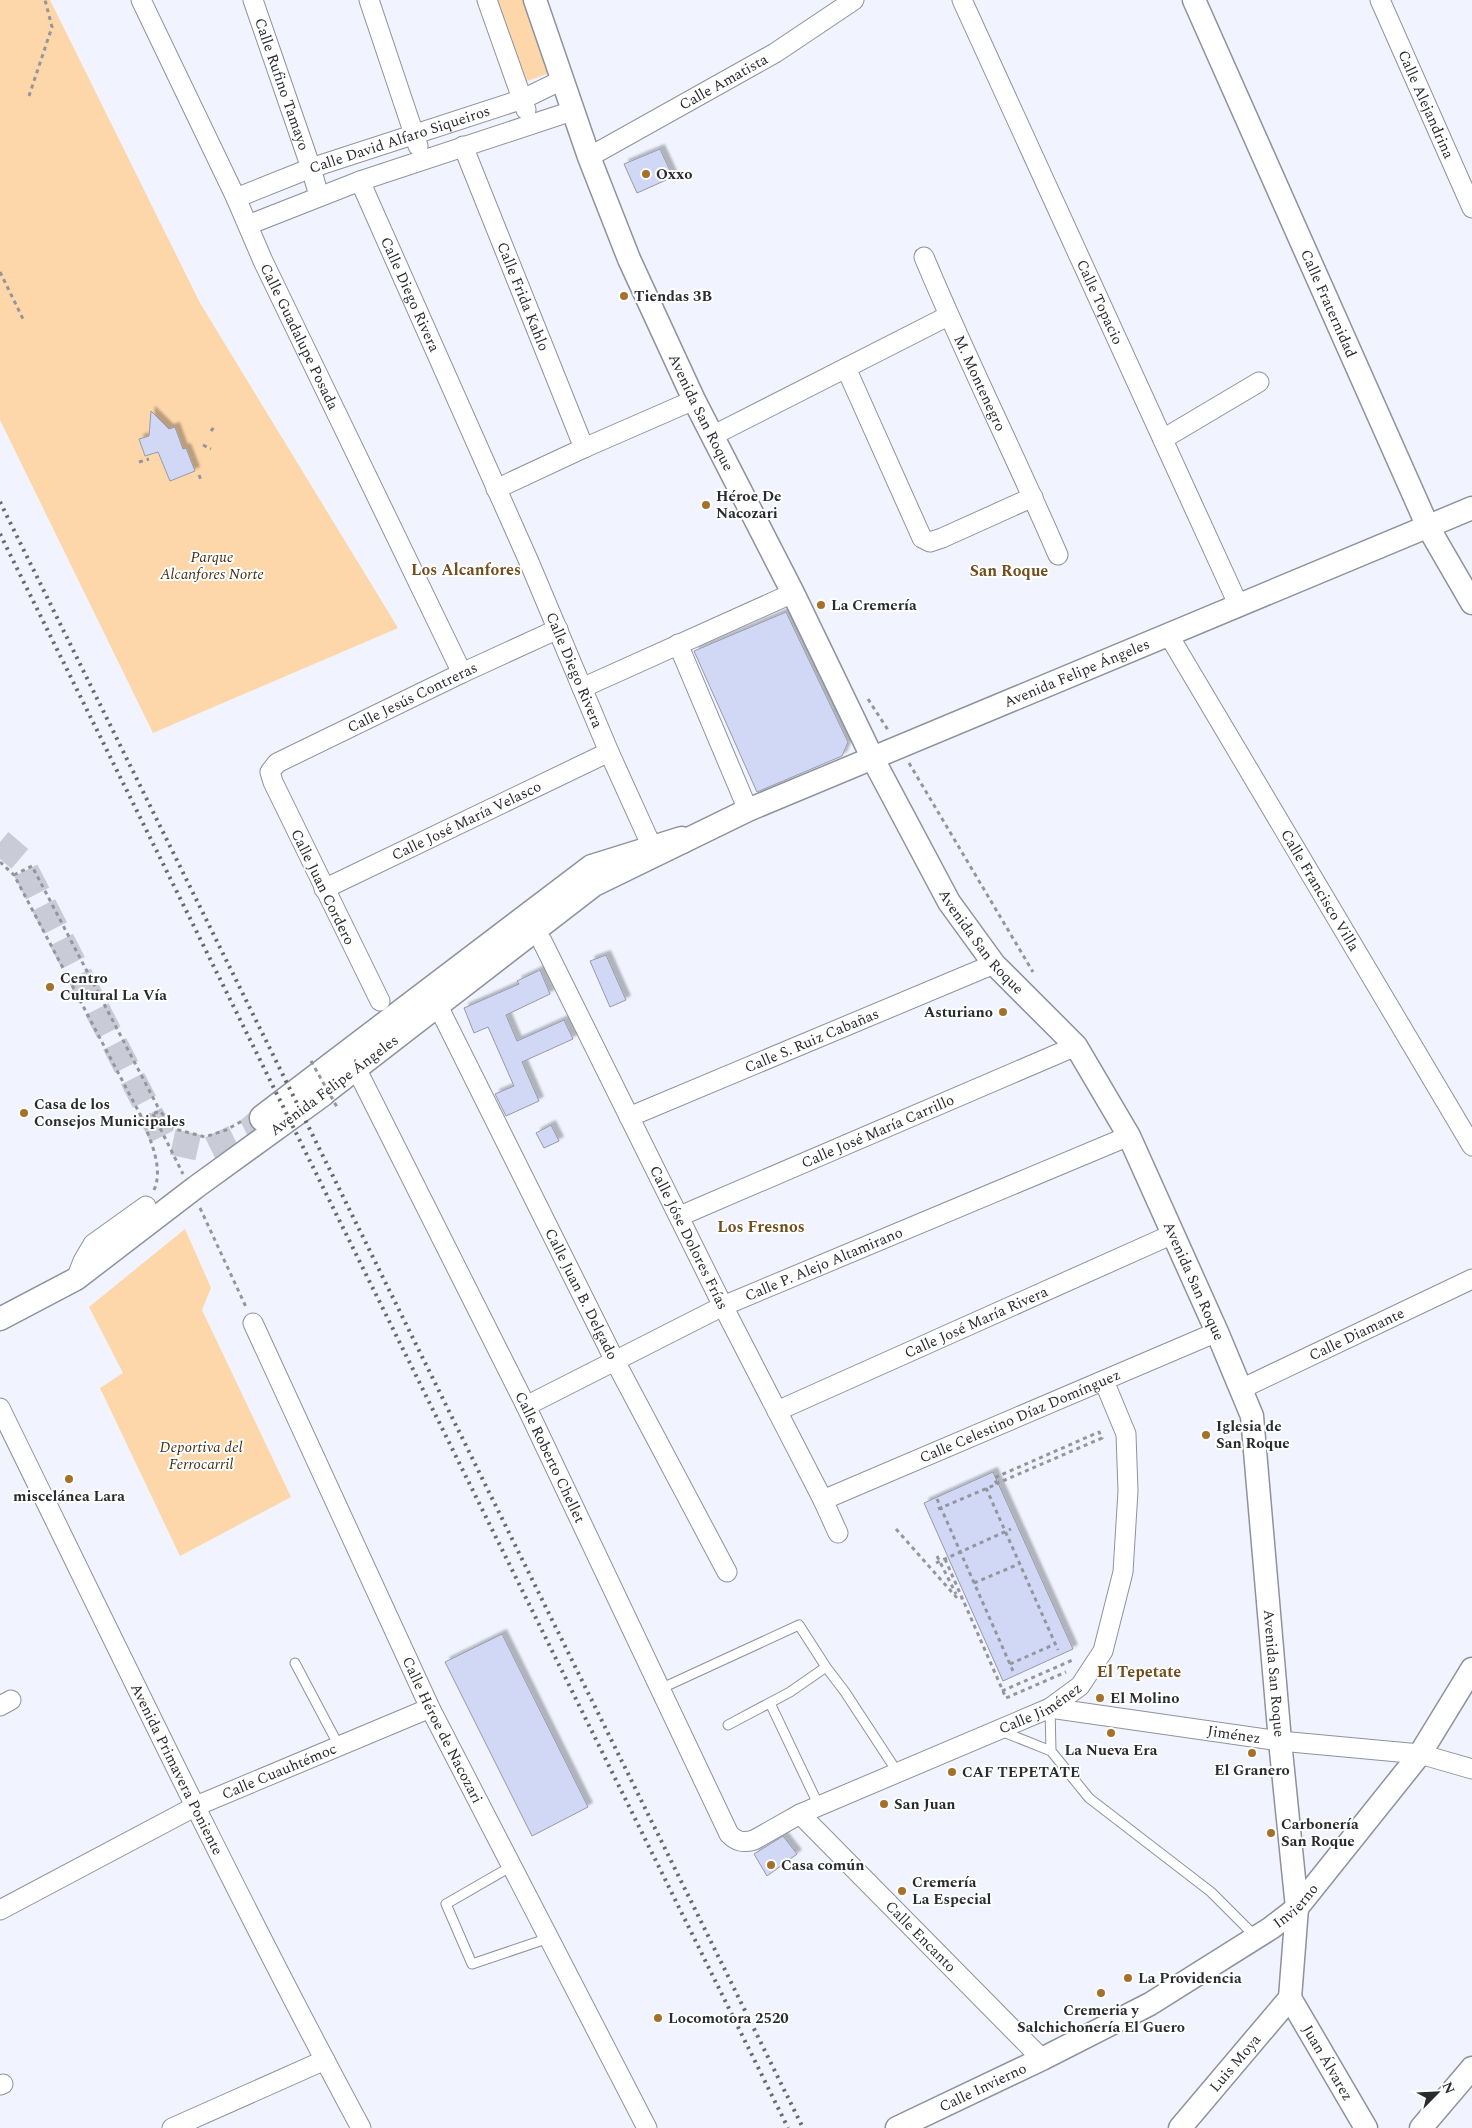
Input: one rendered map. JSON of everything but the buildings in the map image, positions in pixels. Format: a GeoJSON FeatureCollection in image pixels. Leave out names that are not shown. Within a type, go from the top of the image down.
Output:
{"type":"FeatureCollection","features":[{"type":"Feature","properties":{"kind":"main road","name":"Avenida Felipe Ángeles"},"geometry":{"type":"LineString","coordinates":[[263,1118],[592,868],[682,840]]}},
{"type":"Feature","properties":{"kind":"street","name":"Calle Guadalupe Posada"},"geometry":{"type":"LineString","coordinates":[[141,0],[462,673]]}},
{"type":"Feature","properties":{"kind":"street","name":"Calle Rufino Tamayo"},"geometry":{"type":"LineString","coordinates":[[253,0],[319,196]]}},
{"type":"Feature","properties":{"kind":"street"},"geometry":{"type":"LineString","coordinates":[[369,0],[422,159]]}},
{"type":"Feature","properties":{"kind":"street"},"geometry":{"type":"LineString","coordinates":[[487,0],[531,123]]}},
{"type":"Feature","properties":{"kind":"street","name":"Avenida San Roque"},"geometry":{"type":"LineString","coordinates":[[535,0],[572,111],[629,259],[694,400],[873,759],[950,902],[994,964],[1076,1046],[1129,1136],[1217,1332],[1252,1416],[1280,1740],[1297,1908],[1290,1998]]}},
{"type":"Feature","properties":{"kind":"street","name":"Calle Amatista"},"geometry":{"type":"LineString","coordinates":[[589,157],[775,53],[854,0]]}},
{"type":"Feature","properties":{"kind":"street","name":"Calle Topacio"},"geometry":{"type":"LineString","coordinates":[[962,0],[1238,604]]}},
{"type":"Feature","properties":{"kind":"street","name":"Calle Fraternidad"},"geometry":{"type":"LineString","coordinates":[[1194,0],[1428,527],[1472,603]]}},
{"type":"Feature","properties":{"kind":"street","name":"Calle Alejandrina"},"geometry":{"type":"LineString","coordinates":[[1380,0],[1472,208]]}},
{"type":"Feature","properties":{"kind":"street","name":"Calle David Alfaro Siqueiros"},"geometry":{"type":"LineString","coordinates":[[236,198],[311,168],[523,99],[562,80]]}},
{"type":"Feature","properties":{"kind":"street","name":"Calle David Alfaro Siqueiros"},"geometry":{"type":"LineString","coordinates":[[248,225],[319,196],[422,159],[572,111]]}},
{"type":"Feature","properties":{"kind":"street","name":"Calle Frida Kahlo"},"geometry":{"type":"LineString","coordinates":[[463,146],[584,448]]}},
{"type":"Feature","properties":{"kind":"street","name":"Calle Diego Rivera"},"geometry":{"type":"LineString","coordinates":[[360,181],[653,849]]}},
{"type":"Feature","properties":{"kind":"street"},"geometry":{"type":"LineString","coordinates":[[924,257],[948,316]]}},
{"type":"Feature","properties":{"kind":"street","name":"M. Montenegro"},"geometry":{"type":"LineString","coordinates":[[712,436],[948,316],[1033,497],[1058,555]]}},
{"type":"Feature","properties":{"kind":"street"},"geometry":{"type":"LineString","coordinates":[[846,368],[922,538],[930,542],[942,538],[1033,497]]}},
{"type":"Feature","properties":{"kind":"street"},"geometry":{"type":"LineString","coordinates":[[1163,439],[1260,382]]}},
{"type":"Feature","properties":{"kind":"street"},"geometry":{"type":"LineString","coordinates":[[496,489],[694,400]]}},
{"type":"Feature","properties":{"kind":"street","name":"Avenida Felipe Ángeles"},"geometry":{"type":"LineString","coordinates":[[0,1319],[76,1280],[191,1191],[329,1098],[594,885],[682,840],[748,810],[1472,508]]}},
{"type":"Feature","properties":{"kind":"street"},"geometry":{"type":"LineString","coordinates":[[582,688],[792,594]]}},
{"type":"Feature","properties":{"kind":"street","name":"Calle Jesús Contreras"},"geometry":{"type":"LineString","coordinates":[[270,772],[277,763],[462,673],[558,629]]}},
{"type":"Feature","properties":{"kind":"street","name":"Calle Francisco Villa"},"geometry":{"type":"LineString","coordinates":[[1168,634],[1472,1146]]}},
{"type":"Feature","properties":{"kind":"street"},"geometry":{"type":"LineString","coordinates":[[678,644],[748,810]]}},
{"type":"Feature","properties":{"kind":"street","name":"Calle José María Velasco"},"geometry":{"type":"LineString","coordinates":[[324,888],[609,752]]}},
{"type":"Feature","properties":{"kind":"street","name":"Calle Juan Cordero"},"geometry":{"type":"LineString","coordinates":[[270,772],[273,782],[324,888],[380,1000]]}},
{"type":"Feature","properties":{"kind":"street","name":"Calle Jóse Dolores Frías"},"geometry":{"type":"LineString","coordinates":[[542,941],[838,1533]]}},
{"type":"Feature","properties":{"kind":"street","name":"Calle S. Ruiz Cabañas"},"geometry":{"type":"LineString","coordinates":[[629,1116],[994,964]]}},
{"type":"Feature","properties":{"kind":"street","name":"Calle Juan B. Delgado"},"geometry":{"type":"LineString","coordinates":[[442,1012],[614,1361],[727,1572]]}},
{"type":"Feature","properties":{"kind":"street","name":"Calle José María Carrillo"},"geometry":{"type":"LineString","coordinates":[[680,1216],[1076,1046]]}},
{"type":"Feature","properties":{"kind":"street","name":"Calle Roberto Chellet"},"geometry":{"type":"LineString","coordinates":[[360,1076],[526,1406],[729,1834],[736,1840]]}},
{"type":"Feature","properties":{"kind":"street","name":"Calle P. Alejo Altamirano"},"geometry":{"type":"LineString","coordinates":[[526,1406],[724,1306],[1129,1136]]}},
{"type":"Feature","properties":{"kind":"street"},"geometry":{"type":"LineString","coordinates":[[76,1280],[83,1261],[94,1244],[146,1206]]}},
{"type":"Feature","properties":{"kind":"street","name":"Calle José María Rivera"},"geometry":{"type":"LineString","coordinates":[[778,1411],[1173,1234]]}},
{"type":"Feature","properties":{"kind":"street","name":"Calle Diamante"},"geometry":{"type":"LineString","coordinates":[[1241,1389],[1472,1280]]}},
{"type":"Feature","properties":{"kind":"street","name":"Calle Héroe de Nacozari"},"geometry":{"type":"LineString","coordinates":[[253,1324],[430,1708],[647,2128]]}},
{"type":"Feature","properties":{"kind":"street","name":"Calle Celestino Díaz Domínguez"},"geometry":{"type":"LineString","coordinates":[[823,1500],[1217,1332]]}},
{"type":"Feature","properties":{"kind":"street","name":"Calle Jiménez"},"geometry":{"type":"LineString","coordinates":[[736,1840],[745,1842],[754,1840],[800,1814],[1050,1708],[1080,1686],[1102,1651],[1123,1572],[1128,1491],[1126,1434],[1104,1381]]}},
{"type":"Feature","properties":{"kind":"street","name":"Avenida Primavera Poniente"},"geometry":{"type":"LineString","coordinates":[[0,1408],[196,1806],[324,2060],[361,2128]]}},
{"type":"Feature","properties":{"kind":"street","name":"Invierno"},"geometry":{"type":"LineString","coordinates":[[1042,2059],[1150,2004],[1264,1933],[1297,1908],[1420,1754],[1472,1669]]}},
{"type":"Feature","properties":{"kind":"street","name":"Calle Cuauhtémoc"},"geometry":{"type":"LineString","coordinates":[[0,1910],[196,1806],[430,1708]]}},
{"type":"Feature","properties":{"kind":"street","name":"Jiménez"},"geometry":{"type":"LineString","coordinates":[[1050,1708],[1280,1740],[1420,1754]]}},
{"type":"Feature","properties":{"kind":"street"},"geometry":{"type":"LineString","coordinates":[[1420,1754],[1472,1769]]}},
{"type":"Feature","properties":{"kind":"street","name":"Calle Encanto"},"geometry":{"type":"LineString","coordinates":[[800,1814],[1042,2059]]}},
{"type":"Feature","properties":{"kind":"street"},"geometry":{"type":"LineString","coordinates":[[1264,1933],[1290,1944],[1292,1965]]}},
{"type":"Feature","properties":{"kind":"street","name":"Luis Moya"},"geometry":{"type":"LineString","coordinates":[[1180,2128],[1290,1998]]}},
{"type":"Feature","properties":{"kind":"street","name":"Juan Álvarez"},"geometry":{"type":"LineString","coordinates":[[1290,1998],[1366,2128]]}},
{"type":"Feature","properties":{"kind":"street","name":"Calle Invierno"},"geometry":{"type":"LineString","coordinates":[[897,2128],[1042,2059]]}},
{"type":"Feature","properties":{"kind":"street"},"geometry":{"type":"LineString","coordinates":[[172,2128],[324,2060]]}},
{"type":"Feature","properties":{"kind":"street"},"geometry":{"type":"LineString","coordinates":[[1421,2128],[1472,2068]]}},
{"type":"Feature","properties":{"kind":"lane"},"geometry":{"type":"LineString","coordinates":[[660,1689],[799,1625],[898,1773]]}},
{"type":"Feature","properties":{"kind":"lane"},"geometry":{"type":"LineString","coordinates":[[295,1663],[339,1746]]}},
{"type":"Feature","properties":{"kind":"lane"},"geometry":{"type":"LineString","coordinates":[[728,1725],[770,1703],[826,1667]]}},
{"type":"Feature","properties":{"kind":"lane"},"geometry":{"type":"LineString","coordinates":[[770,1703],[819,1806]]}},
{"type":"Feature","properties":{"kind":"lane"},"geometry":{"type":"LineString","coordinates":[[1050,1708],[1051,1751]]}},
{"type":"Feature","properties":{"kind":"lane"},"geometry":{"type":"LineString","coordinates":[[998,1730],[1051,1751],[1089,1798],[1211,1892],[1239,1923],[1264,1933]]}},
{"type":"Feature","properties":{"kind":"lane"},"geometry":{"type":"LineString","coordinates":[[512,1866],[446,1904],[472,1964],[549,1938]]}},
{"type":"Feature","properties":{"kind":"path"},"geometry":{"type":"LineString","coordinates":[[29,96],[52,27],[45,0]]}},
{"type":"Feature","properties":{"kind":"path"},"geometry":{"type":"LineString","coordinates":[[0,272],[24,321]]}},
{"type":"Feature","properties":{"kind":"path"},"geometry":{"type":"LineString","coordinates":[[211,431],[214,427]]}},
{"type":"Feature","properties":{"kind":"path"},"geometry":{"type":"LineString","coordinates":[[203,446],[211,449]]}},
{"type":"Feature","properties":{"kind":"path"},"geometry":{"type":"LineString","coordinates":[[139,462],[149,459]]}},
{"type":"Feature","properties":{"kind":"path"},"geometry":{"type":"LineString","coordinates":[[900,748],[1036,978]]}},
{"type":"Feature","properties":{"kind":"path"},"geometry":{"type":"LineString","coordinates":[[0,862],[14,875],[142,1118],[155,1154],[158,1181],[146,1206]]}},
{"type":"Feature","properties":{"kind":"path"},"geometry":{"type":"LineString","coordinates":[[14,875],[32,866],[160,1111],[175,1129],[205,1136],[226,1130],[238,1124]]}},
{"type":"Feature","properties":{"kind":"path"},"geometry":{"type":"LineString","coordinates":[[311,1061],[329,1098]]}},
{"type":"Feature","properties":{"kind":"path"},"geometry":{"type":"LineString","coordinates":[[142,1118],[160,1111]]}},
{"type":"Feature","properties":{"kind":"path"},"geometry":{"type":"LineString","coordinates":[[153,1114],[253,1324]]}},
{"type":"Feature","properties":{"kind":"path"},"geometry":{"type":"LineString","coordinates":[[940,1509],[969,1494],[997,1484],[994,1478],[1099,1432],[1102,1438],[998,1483]]}},
{"type":"Feature","properties":{"kind":"path"},"geometry":{"type":"LineString","coordinates":[[984,1488],[997,1509],[1005,1532],[1033,1590],[1058,1650]]}},
{"type":"Feature","properties":{"kind":"path"},"geometry":{"type":"LineString","coordinates":[[937,1499],[989,1621],[1013,1671],[1011,1672]]}},
{"type":"Feature","properties":{"kind":"path"},"geometry":{"type":"LineString","coordinates":[[896,1528],[960,1599]]}},
{"type":"Feature","properties":{"kind":"path"},"geometry":{"type":"LineString","coordinates":[[936,1563],[1011,1529]]}},
{"type":"Feature","properties":{"kind":"path"},"geometry":{"type":"LineString","coordinates":[[940,1562],[937,1555],[960,1599],[1006,1698],[1052,1678],[1078,1657]]}},
{"type":"Feature","properties":{"kind":"path"},"geometry":{"type":"LineString","coordinates":[[945,1559],[960,1599]]}},
{"type":"Feature","properties":{"kind":"path"},"geometry":{"type":"LineString","coordinates":[[974,1584],[1021,1564]]}},
{"type":"Feature","properties":{"kind":"path"},"geometry":{"type":"LineString","coordinates":[[1010,1664],[1056,1644]]}},
{"type":"Feature","properties":{"kind":"path"},"geometry":{"type":"LineString","coordinates":[[1002,1691],[1048,1671],[1066,1668]]}},
{"type":"Feature","properties":{"kind":"path"},"geometry":{"type":"LineString","coordinates":[[1048,1671],[1052,1678]]}},
{"type":"Feature","properties":{"kind":"green space","name":"Parque Alcanfores Norte"},"geometry":{"type":"Polygon","coordinates":[[[0,0],[50,0],[200,303],[398,628],[153,733],[0,420],[0,0]]]}},
{"type":"Feature","properties":{"kind":"green space"},"geometry":{"type":"Polygon","coordinates":[[[493,0],[528,0],[552,72],[522,83],[493,0]]]}},
{"type":"Feature","properties":{"kind":"green space","name":"Deportiva del Ferrocarril"},"geometry":{"type":"Polygon","coordinates":[[[185,1229],[211,1288],[202,1310],[291,1497],[180,1556],[100,1388],[123,1373],[89,1307],[185,1229]]]}},
{"type":"Feature","properties":{"kind":"tunnel"},"geometry":{"type":"LineString","coordinates":[[0,842],[20,859],[164,1140],[209,1150],[248,1131],[263,1118]]}},
{"type":"Feature","properties":{"kind":"railway"},"geometry":{"type":"LineString","coordinates":[[0,502],[803,2128]]}},
{"type":"Feature","properties":{"kind":"railway"},"geometry":{"type":"LineString","coordinates":[[0,534],[788,2128]]}},
{"type":"Feature","properties":{"kind":"place","name":"Oxxo"},"geometry":{"type":"Point","coordinates":[646,174]}},
{"type":"Feature","properties":{"kind":"place","name":"Tiendas 3B"},"geometry":{"type":"Point","coordinates":[624,296]}},
{"type":"Feature","properties":{"kind":"place","name":"Héroe De Nacozari"},"geometry":{"type":"Point","coordinates":[706,505]}},
{"type":"Feature","properties":{"kind":"place","name":"La Cremería"},"geometry":{"type":"Point","coordinates":[821,605]}},
{"type":"Feature","properties":{"kind":"place","name":"Centro Cultural La Vía"},"geometry":{"type":"Point","coordinates":[50,987]}},
{"type":"Feature","properties":{"kind":"place","name":"Asturiano"},"geometry":{"type":"Point","coordinates":[1003,1012]}},
{"type":"Feature","properties":{"kind":"place","name":"Casa de los Consejos Municipales"},"geometry":{"type":"Point","coordinates":[24,1113]}},
{"type":"Feature","properties":{"kind":"place","name":"Iglesia de San Roque"},"geometry":{"type":"Point","coordinates":[1206,1435]}},
{"type":"Feature","properties":{"kind":"place","name":"miscelánea Lara"},"geometry":{"type":"Point","coordinates":[69,1479]}},
{"type":"Feature","properties":{"kind":"place","name":"El Molino"},"geometry":{"type":"Point","coordinates":[1100,1698]}},
{"type":"Feature","properties":{"kind":"place","name":"La Nueva Era"},"geometry":{"type":"Point","coordinates":[1111,1733]}},
{"type":"Feature","properties":{"kind":"place","name":"El Granero"},"geometry":{"type":"Point","coordinates":[1252,1753]}},
{"type":"Feature","properties":{"kind":"place","name":"CAF TEPETATE"},"geometry":{"type":"Point","coordinates":[952,1772]}},
{"type":"Feature","properties":{"kind":"place","name":"San Juan"},"geometry":{"type":"Point","coordinates":[884,1804]}},
{"type":"Feature","properties":{"kind":"place","name":"Carbonería San Roque"},"geometry":{"type":"Point","coordinates":[1271,1833]}},
{"type":"Feature","properties":{"kind":"place","name":"Casa común"},"geometry":{"type":"Point","coordinates":[771,1865]}},
{"type":"Feature","properties":{"kind":"place","name":"Cremería La Especial"},"geometry":{"type":"Point","coordinates":[902,1891]}},
{"type":"Feature","properties":{"kind":"place","name":"La Providencia"},"geometry":{"type":"Point","coordinates":[1128,1978]}},
{"type":"Feature","properties":{"kind":"place","name":"Cremeria y Salchichonería El Guero"},"geometry":{"type":"Point","coordinates":[1101,1993]}},
{"type":"Feature","properties":{"kind":"place","name":"Locomotora 2520"},"geometry":{"type":"Point","coordinates":[658,2018]}},
{"type":"Feature","properties":{"kind":"district","name":"Los Alcanfores"},"geometry":{"type":"Point","coordinates":[466,569]}},
{"type":"Feature","properties":{"kind":"district","name":"San Roque"},"geometry":{"type":"Point","coordinates":[1009,570]}},
{"type":"Feature","properties":{"kind":"district","name":"Los Fresnos"},"geometry":{"type":"Point","coordinates":[761,1226]}},
{"type":"Feature","properties":{"kind":"district","name":"El Tepetate"},"geometry":{"type":"Point","coordinates":[1139,1671]}}]}
